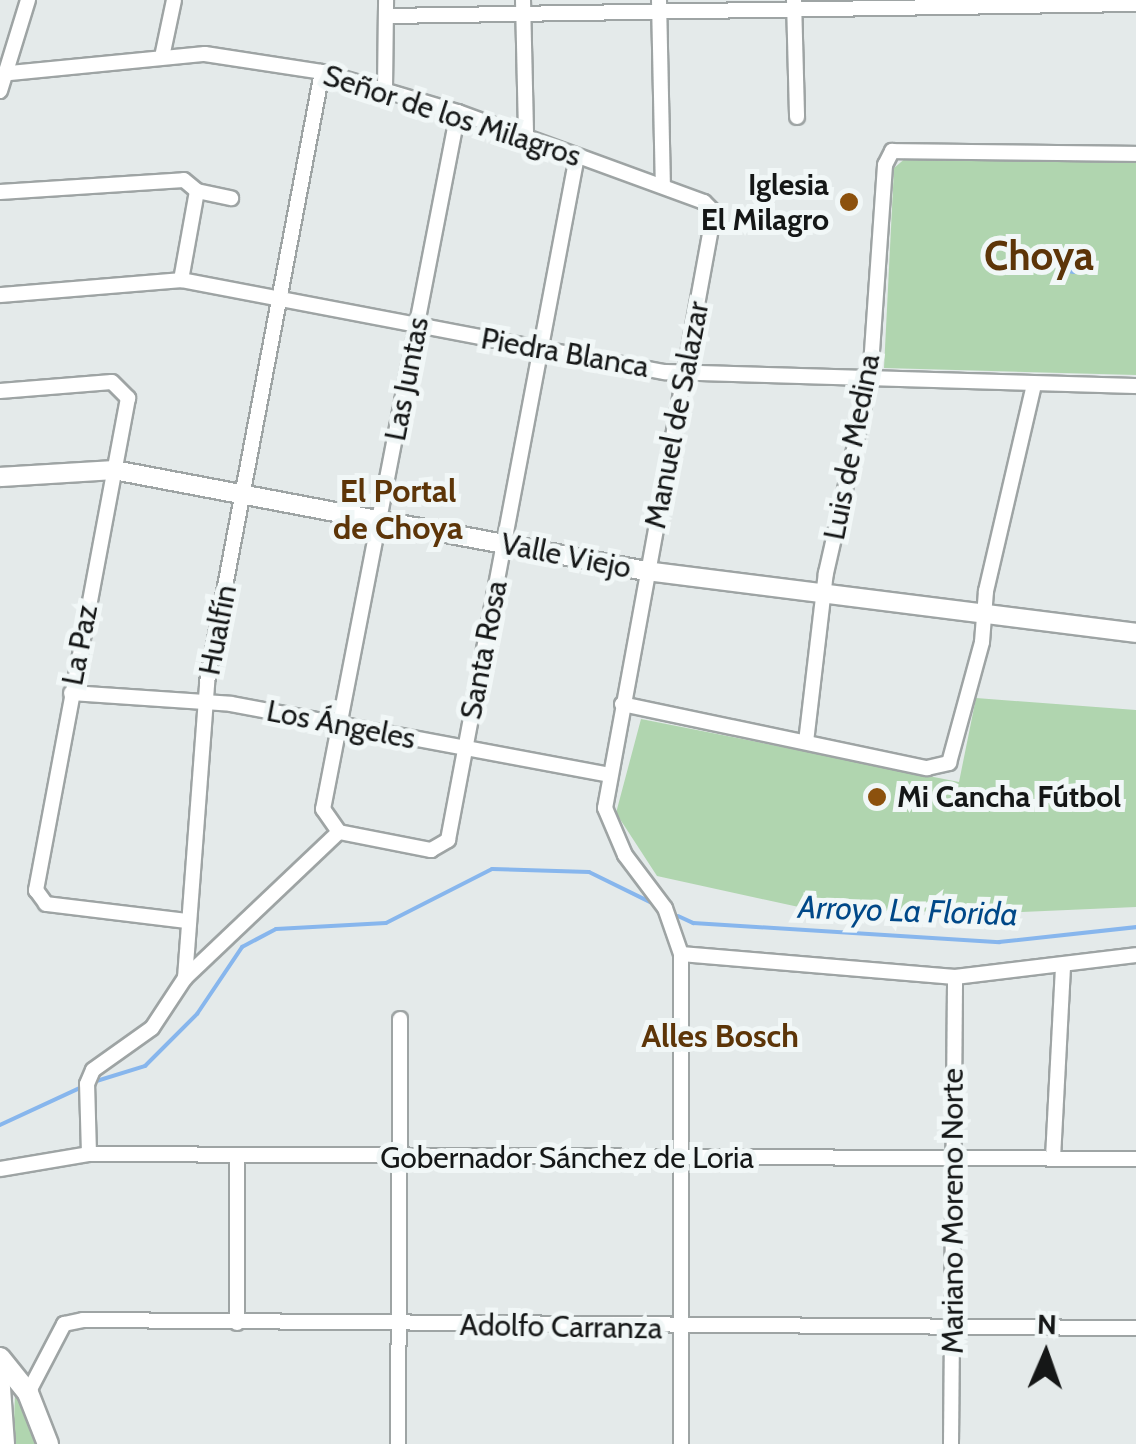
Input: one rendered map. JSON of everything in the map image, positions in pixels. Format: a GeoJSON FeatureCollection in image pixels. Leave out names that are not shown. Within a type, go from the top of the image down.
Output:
{"type":"FeatureCollection","features":[{"type":"Feature","properties":{"kind":"main road"},"geometry":{"type":"LineString","coordinates":[[1,1359],[28,1394],[48,1444]]}},
{"type":"Feature","properties":{"kind":"street"},"geometry":{"type":"LineString","coordinates":[[0,91],[28,0]]}},
{"type":"Feature","properties":{"kind":"street"},"geometry":{"type":"LineString","coordinates":[[162,57],[174,0]]}},
{"type":"Feature","properties":{"kind":"street"},"geometry":{"type":"LineString","coordinates":[[385,88],[386,0]]}},
{"type":"Feature","properties":{"kind":"street"},"geometry":{"type":"LineString","coordinates":[[386,16],[523,7],[1136,4]]}},
{"type":"Feature","properties":{"kind":"street"},"geometry":{"type":"LineString","coordinates":[[794,5],[797,117]]}},
{"type":"Feature","properties":{"kind":"street"},"geometry":{"type":"LineString","coordinates":[[660,6],[663,186]]}},
{"type":"Feature","properties":{"kind":"street"},"geometry":{"type":"LineString","coordinates":[[523,7],[526,136]]}},
{"type":"Feature","properties":{"kind":"street","name":"Señor de los Milagros"},"geometry":{"type":"LineString","coordinates":[[4,73],[162,57],[246,58],[322,72],[385,88],[526,136],[704,202],[714,212]]}},
{"type":"Feature","properties":{"kind":"street","name":"Hualfín"},"geometry":{"type":"LineString","coordinates":[[186,978],[186,920],[206,703],[322,72]]}},
{"type":"Feature","properties":{"kind":"street","name":"Las Juntas"},"geometry":{"type":"LineString","coordinates":[[333,827],[323,808],[458,112]]}},
{"type":"Feature","properties":{"kind":"street","name":"Luis de Medina"},"geometry":{"type":"LineString","coordinates":[[806,742],[825,594],[870,380],[885,165],[892,151],[1136,154]]}},
{"type":"Feature","properties":{"kind":"street","name":"Santa Rosa"},"geometry":{"type":"LineString","coordinates":[[333,827],[442,848],[466,749],[577,156]]}},
{"type":"Feature","properties":{"kind":"street"},"geometry":{"type":"LineString","coordinates":[[0,192],[184,180],[197,191],[231,198]]}},
{"type":"Feature","properties":{"kind":"street"},"geometry":{"type":"LineString","coordinates":[[181,280],[197,191]]}},
{"type":"Feature","properties":{"kind":"street","name":"Manuel de Salazar"},"geometry":{"type":"LineString","coordinates":[[681,954],[664,908],[606,821],[609,775],[714,212]]}},
{"type":"Feature","properties":{"kind":"street","name":"Piedra Blanca"},"geometry":{"type":"LineString","coordinates":[[0,295],[181,280],[542,350],[684,371],[1136,386]]}},
{"type":"Feature","properties":{"kind":"street"},"geometry":{"type":"LineString","coordinates":[[622,704],[927,768],[950,762],[1034,384]]}},
{"type":"Feature","properties":{"kind":"street","name":"La Paz"},"geometry":{"type":"LineString","coordinates":[[0,391],[121,385],[128,398],[34,874],[46,904],[186,920]]}},
{"type":"Feature","properties":{"kind":"street","name":"Valle Viejo"},"geometry":{"type":"LineString","coordinates":[[0,477],[114,470],[646,571],[1136,633]]}},
{"type":"Feature","properties":{"kind":"street","name":"Los Ángeles"},"geometry":{"type":"LineString","coordinates":[[71,693],[206,703],[609,775]]}},
{"type":"Feature","properties":{"kind":"street"},"geometry":{"type":"LineString","coordinates":[[89,1154],[87,1084],[93,1070],[152,1028],[186,978],[333,827]]}},
{"type":"Feature","properties":{"kind":"street"},"geometry":{"type":"LineString","coordinates":[[681,1444],[681,954],[955,978],[1136,955]]}},
{"type":"Feature","properties":{"kind":"street"},"geometry":{"type":"LineString","coordinates":[[1053,1158],[1064,967]]}},
{"type":"Feature","properties":{"kind":"street","name":"Mariano Moreno Norte"},"geometry":{"type":"LineString","coordinates":[[951,1444],[955,978]]}},
{"type":"Feature","properties":{"kind":"street"},"geometry":{"type":"LineString","coordinates":[[398,1444],[400,1019]]}},
{"type":"Feature","properties":{"kind":"street","name":"Gobernador Sánchez de Loria"},"geometry":{"type":"LineString","coordinates":[[0,1169],[89,1154],[399,1159],[1136,1159]]}},
{"type":"Feature","properties":{"kind":"street"},"geometry":{"type":"LineString","coordinates":[[237,1155],[237,1322]]}},
{"type":"Feature","properties":{"kind":"street","name":"Adolfo Carranza"},"geometry":{"type":"LineString","coordinates":[[28,1394],[64,1324],[1136,1328]]}},
{"type":"Feature","properties":{"kind":"street"},"geometry":{"type":"LineString","coordinates":[[1,1359],[7,1444]]}},
{"type":"Feature","properties":{"kind":"green space"},"geometry":{"type":"Polygon","coordinates":[[[907,157],[1136,162],[1136,375],[884,368],[894,168],[907,157]]]}},
{"type":"Feature","properties":{"kind":"green space","name":"Mi Cancha Fútbol"},"geometry":{"type":"Polygon","coordinates":[[[976,698],[1136,710],[1136,907],[996,913],[808,909],[657,876],[616,813],[641,719],[959,782],[976,698]]]}},
{"type":"Feature","properties":{"kind":"green space"},"geometry":{"type":"Polygon","coordinates":[[[15,1396],[24,1406],[40,1444],[13,1444],[15,1396]]]}},
{"type":"Feature","properties":{"kind":"water"},"geometry":{"type":"Polygon","coordinates":[[[1074,248],[1083,252],[1087,261],[1083,270],[1074,274],[1065,270],[1061,261],[1065,252],[1074,248]]]}},
{"type":"Feature","properties":{"kind":"waterway","name":"Arroyo La Florida"},"geometry":{"type":"LineString","coordinates":[[90,1083],[145,1066],[197,1014],[242,947],[276,929],[386,923],[492,869],[589,872],[652,903]]}},
{"type":"Feature","properties":{"kind":"waterway","name":"Arroyo La Florida"},"geometry":{"type":"LineString","coordinates":[[678,916],[693,923],[999,942],[1136,927]]}},
{"type":"Feature","properties":{"kind":"waterway","name":"Arroyo La Florida"},"geometry":{"type":"LineString","coordinates":[[0,1125],[82,1087]]}},
{"type":"Feature","properties":{"kind":"place","name":"Iglesia El Milagro"},"geometry":{"type":"Point","coordinates":[849,202]}},
{"type":"Feature","properties":{"kind":"place","name":"Mi Cancha Fútbol"},"geometry":{"type":"Point","coordinates":[877,797]}},
{"type":"Feature","properties":{"kind":"district","name":"Choya"},"geometry":{"type":"Point","coordinates":[1039,256]}},
{"type":"Feature","properties":{"kind":"district","name":"El Portal de Choya"},"geometry":{"type":"Point","coordinates":[398,510]}},
{"type":"Feature","properties":{"kind":"district","name":"Alles Bosch"},"geometry":{"type":"Point","coordinates":[720,1036]}}]}
